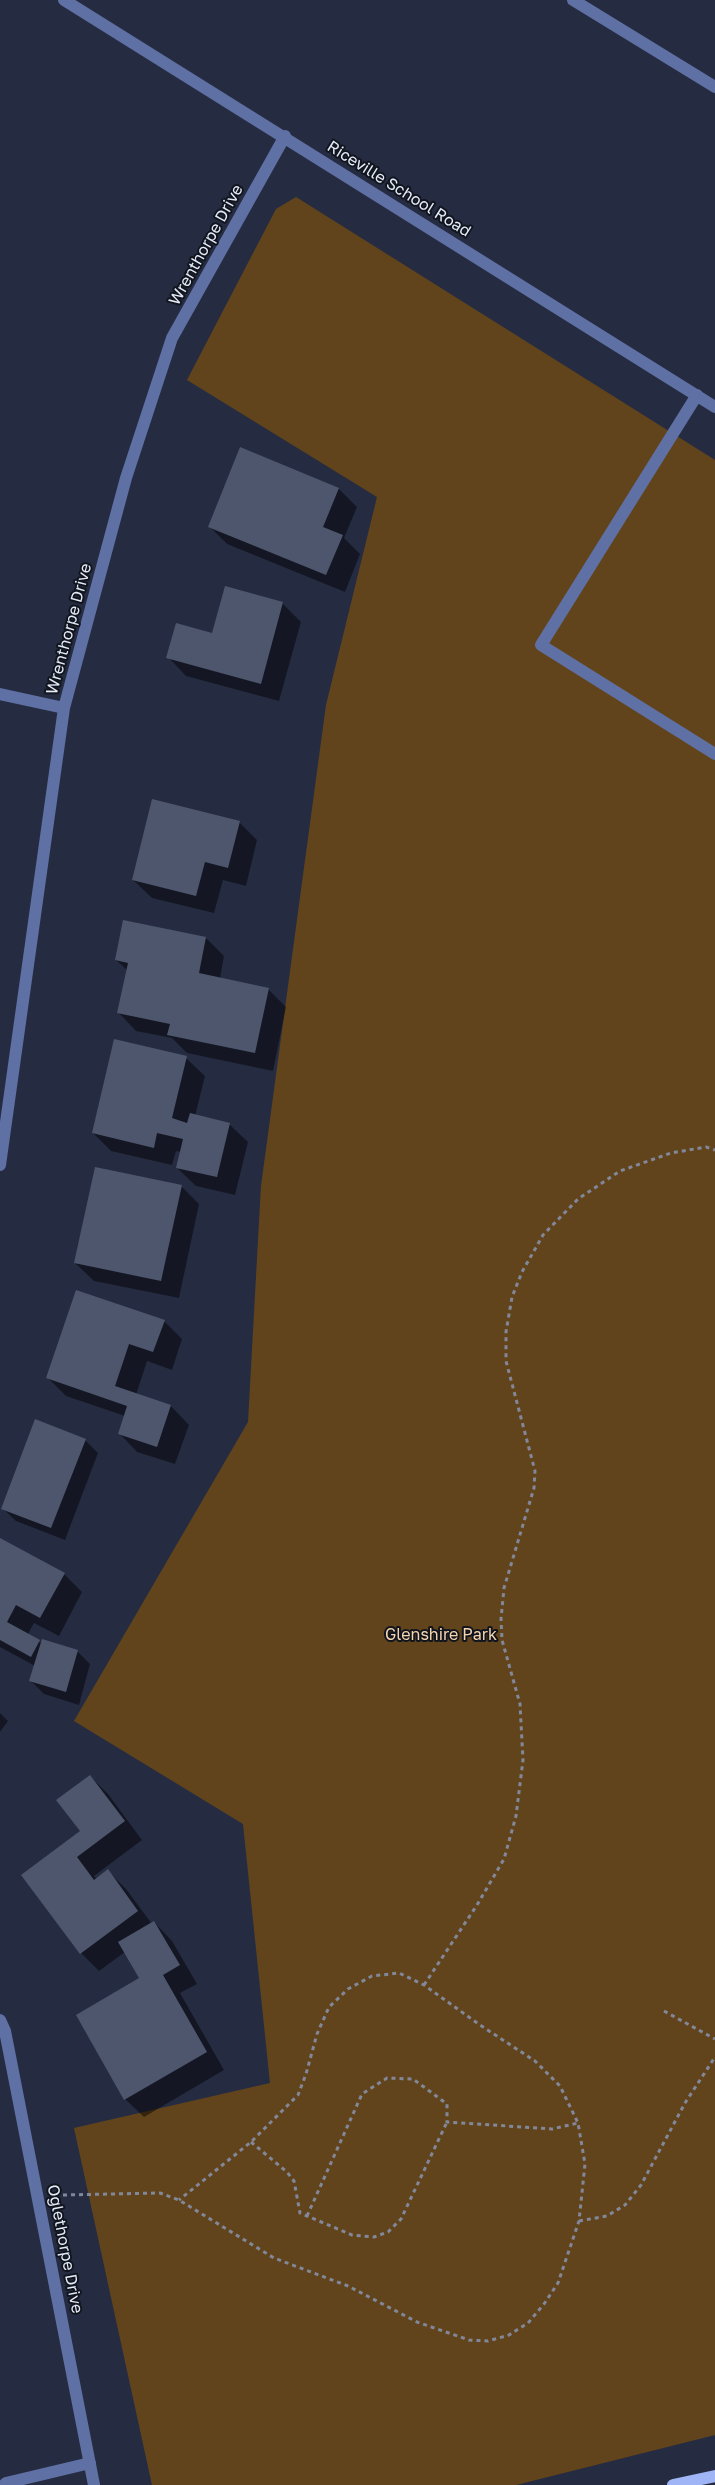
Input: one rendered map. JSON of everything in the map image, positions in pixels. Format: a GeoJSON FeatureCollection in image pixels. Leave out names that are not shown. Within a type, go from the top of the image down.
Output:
{"type":"FeatureCollection","features":[{"type":"Feature","properties":{"kind":"main road"},"geometry":{"type":"LineString","coordinates":[[673,2485],[715,2476]]}},
{"type":"Feature","properties":{"kind":"street","name":"Riceville School Road"},"geometry":{"type":"LineString","coordinates":[[64,0],[285,136],[715,406]]}},
{"type":"Feature","properties":{"kind":"street"},"geometry":{"type":"LineString","coordinates":[[573,0],[715,88]]}},
{"type":"Feature","properties":{"kind":"street","name":"Wrenthorpe Drive"},"geometry":{"type":"LineString","coordinates":[[0,1165],[64,708],[126,478],[172,338],[285,136]]}},
{"type":"Feature","properties":{"kind":"street"},"geometry":{"type":"LineString","coordinates":[[697,395],[541,645],[715,754]]}},
{"type":"Feature","properties":{"kind":"street"},"geometry":{"type":"LineString","coordinates":[[0,694],[64,708]]}},
{"type":"Feature","properties":{"kind":"street","name":"Oglethorpe Drive"},"geometry":{"type":"LineString","coordinates":[[0,2020],[5,2031],[94,2485]]}},
{"type":"Feature","properties":{"kind":"street"},"geometry":{"type":"LineString","coordinates":[[4,2485],[90,2463]]}},
{"type":"Feature","properties":{"kind":"path"},"geometry":{"type":"LineString","coordinates":[[424,1985],[477,1906],[504,1859],[517,1806],[523,1760],[520,1704],[502,1640],[501,1619],[504,1588],[534,1488],[535,1471],[506,1361],[506,1332],[512,1297],[522,1272],[543,1235],[578,1199],[620,1171],[671,1153],[706,1147],[715,1150]]}},
{"type":"Feature","properties":{"kind":"path"},"geometry":{"type":"LineString","coordinates":[[38,2196],[160,2193],[179,2200],[274,2258],[348,2286],[416,2322],[470,2340],[488,2341],[509,2335],[528,2323],[558,2283],[579,2221],[585,2164],[578,2123],[560,2086],[535,2061],[424,1985],[399,1973],[372,1976],[348,1989],[329,2008],[317,2034],[298,2095],[251,2142],[179,2200]]}},
{"type":"Feature","properties":{"kind":"path"},"geometry":{"type":"LineString","coordinates":[[664,2011],[715,2039]]}},
{"type":"Feature","properties":{"kind":"path"},"geometry":{"type":"LineString","coordinates":[[579,2221],[607,2216],[626,2205],[641,2185],[686,2103],[715,2057]]}},
{"type":"Feature","properties":{"kind":"path"},"geometry":{"type":"LineString","coordinates":[[251,2142],[287,2172],[294,2181],[300,2213],[352,2235],[374,2237],[388,2232],[401,2219],[446,2122],[447,2104],[413,2079],[387,2078],[362,2094],[308,2216]]}},
{"type":"Feature","properties":{"kind":"path"},"geometry":{"type":"LineString","coordinates":[[446,2122],[552,2129],[578,2123]]}},
{"type":"Feature","properties":{"kind":"green space","name":"Glenshire Park"},"geometry":{"type":"Polygon","coordinates":[[[296,197],[715,460],[715,2435],[516,2485],[152,2485],[74,2128],[270,2083],[243,1824],[74,1721],[248,1422],[261,1186],[326,705],[377,497],[187,380],[276,209],[296,197]]]}},
{"type":"Feature","properties":{"kind":"building"},"geometry":{"type":"Polygon","coordinates":[[[240,447],[339,488],[323,527],[343,535],[326,575],[208,527],[240,447]]]}},
{"type":"Feature","properties":{"kind":"building"},"geometry":{"type":"Polygon","coordinates":[[[225,586],[283,602],[261,684],[166,658],[176,623],[212,633],[225,586]]]}},
{"type":"Feature","properties":{"kind":"building"},"geometry":{"type":"Polygon","coordinates":[[[152,799],[240,821],[228,868],[205,862],[196,896],[132,880],[152,799]]]}},
{"type":"Feature","properties":{"kind":"building"},"geometry":{"type":"Polygon","coordinates":[[[123,920],[206,937],[199,973],[269,988],[255,1053],[167,1035],[170,1024],[117,1013],[128,963],[115,960],[123,920]]]}},
{"type":"Feature","properties":{"kind":"building"},"geometry":{"type":"Polygon","coordinates":[[[114,1039],[187,1056],[172,1118],[187,1123],[190,1113],[230,1123],[217,1177],[176,1168],[183,1139],[157,1133],[154,1148],[92,1133],[114,1039]]]}},
{"type":"Feature","properties":{"kind":"building"},"geometry":{"type":"Polygon","coordinates":[[[95,1167],[182,1185],[161,1281],[74,1263],[95,1167]]]}},
{"type":"Feature","properties":{"kind":"building"},"geometry":{"type":"Polygon","coordinates":[[[76,1290],[165,1320],[153,1352],[129,1344],[115,1386],[171,1405],[157,1447],[118,1434],[127,1406],[46,1378],[76,1290]]]}},
{"type":"Feature","properties":{"kind":"building"},"geometry":{"type":"Polygon","coordinates":[[[35,1419],[86,1439],[51,1528],[1,1509],[35,1419]]]}},
{"type":"Feature","properties":{"kind":"building"},"geometry":{"type":"Polygon","coordinates":[[[0,1538],[65,1573],[40,1618],[16,1605],[7,1622],[40,1640],[31,1657],[0,1640],[0,1538]]]}},
{"type":"Feature","properties":{"kind":"building"},"geometry":{"type":"Polygon","coordinates":[[[42,1639],[78,1650],[66,1692],[29,1681],[42,1639]]]}},
{"type":"Feature","properties":{"kind":"building"},"geometry":{"type":"Polygon","coordinates":[[[90,1775],[125,1821],[77,1857],[94,1880],[108,1869],[138,1911],[80,1954],[21,1875],[80,1831],[56,1800],[90,1775]]]}},
{"type":"Feature","properties":{"kind":"building"},"geometry":{"type":"Polygon","coordinates":[[[154,1921],[180,1965],[163,1975],[207,2052],[124,2100],[76,2015],[139,1978],[118,1942],[154,1921]]]}}]}
